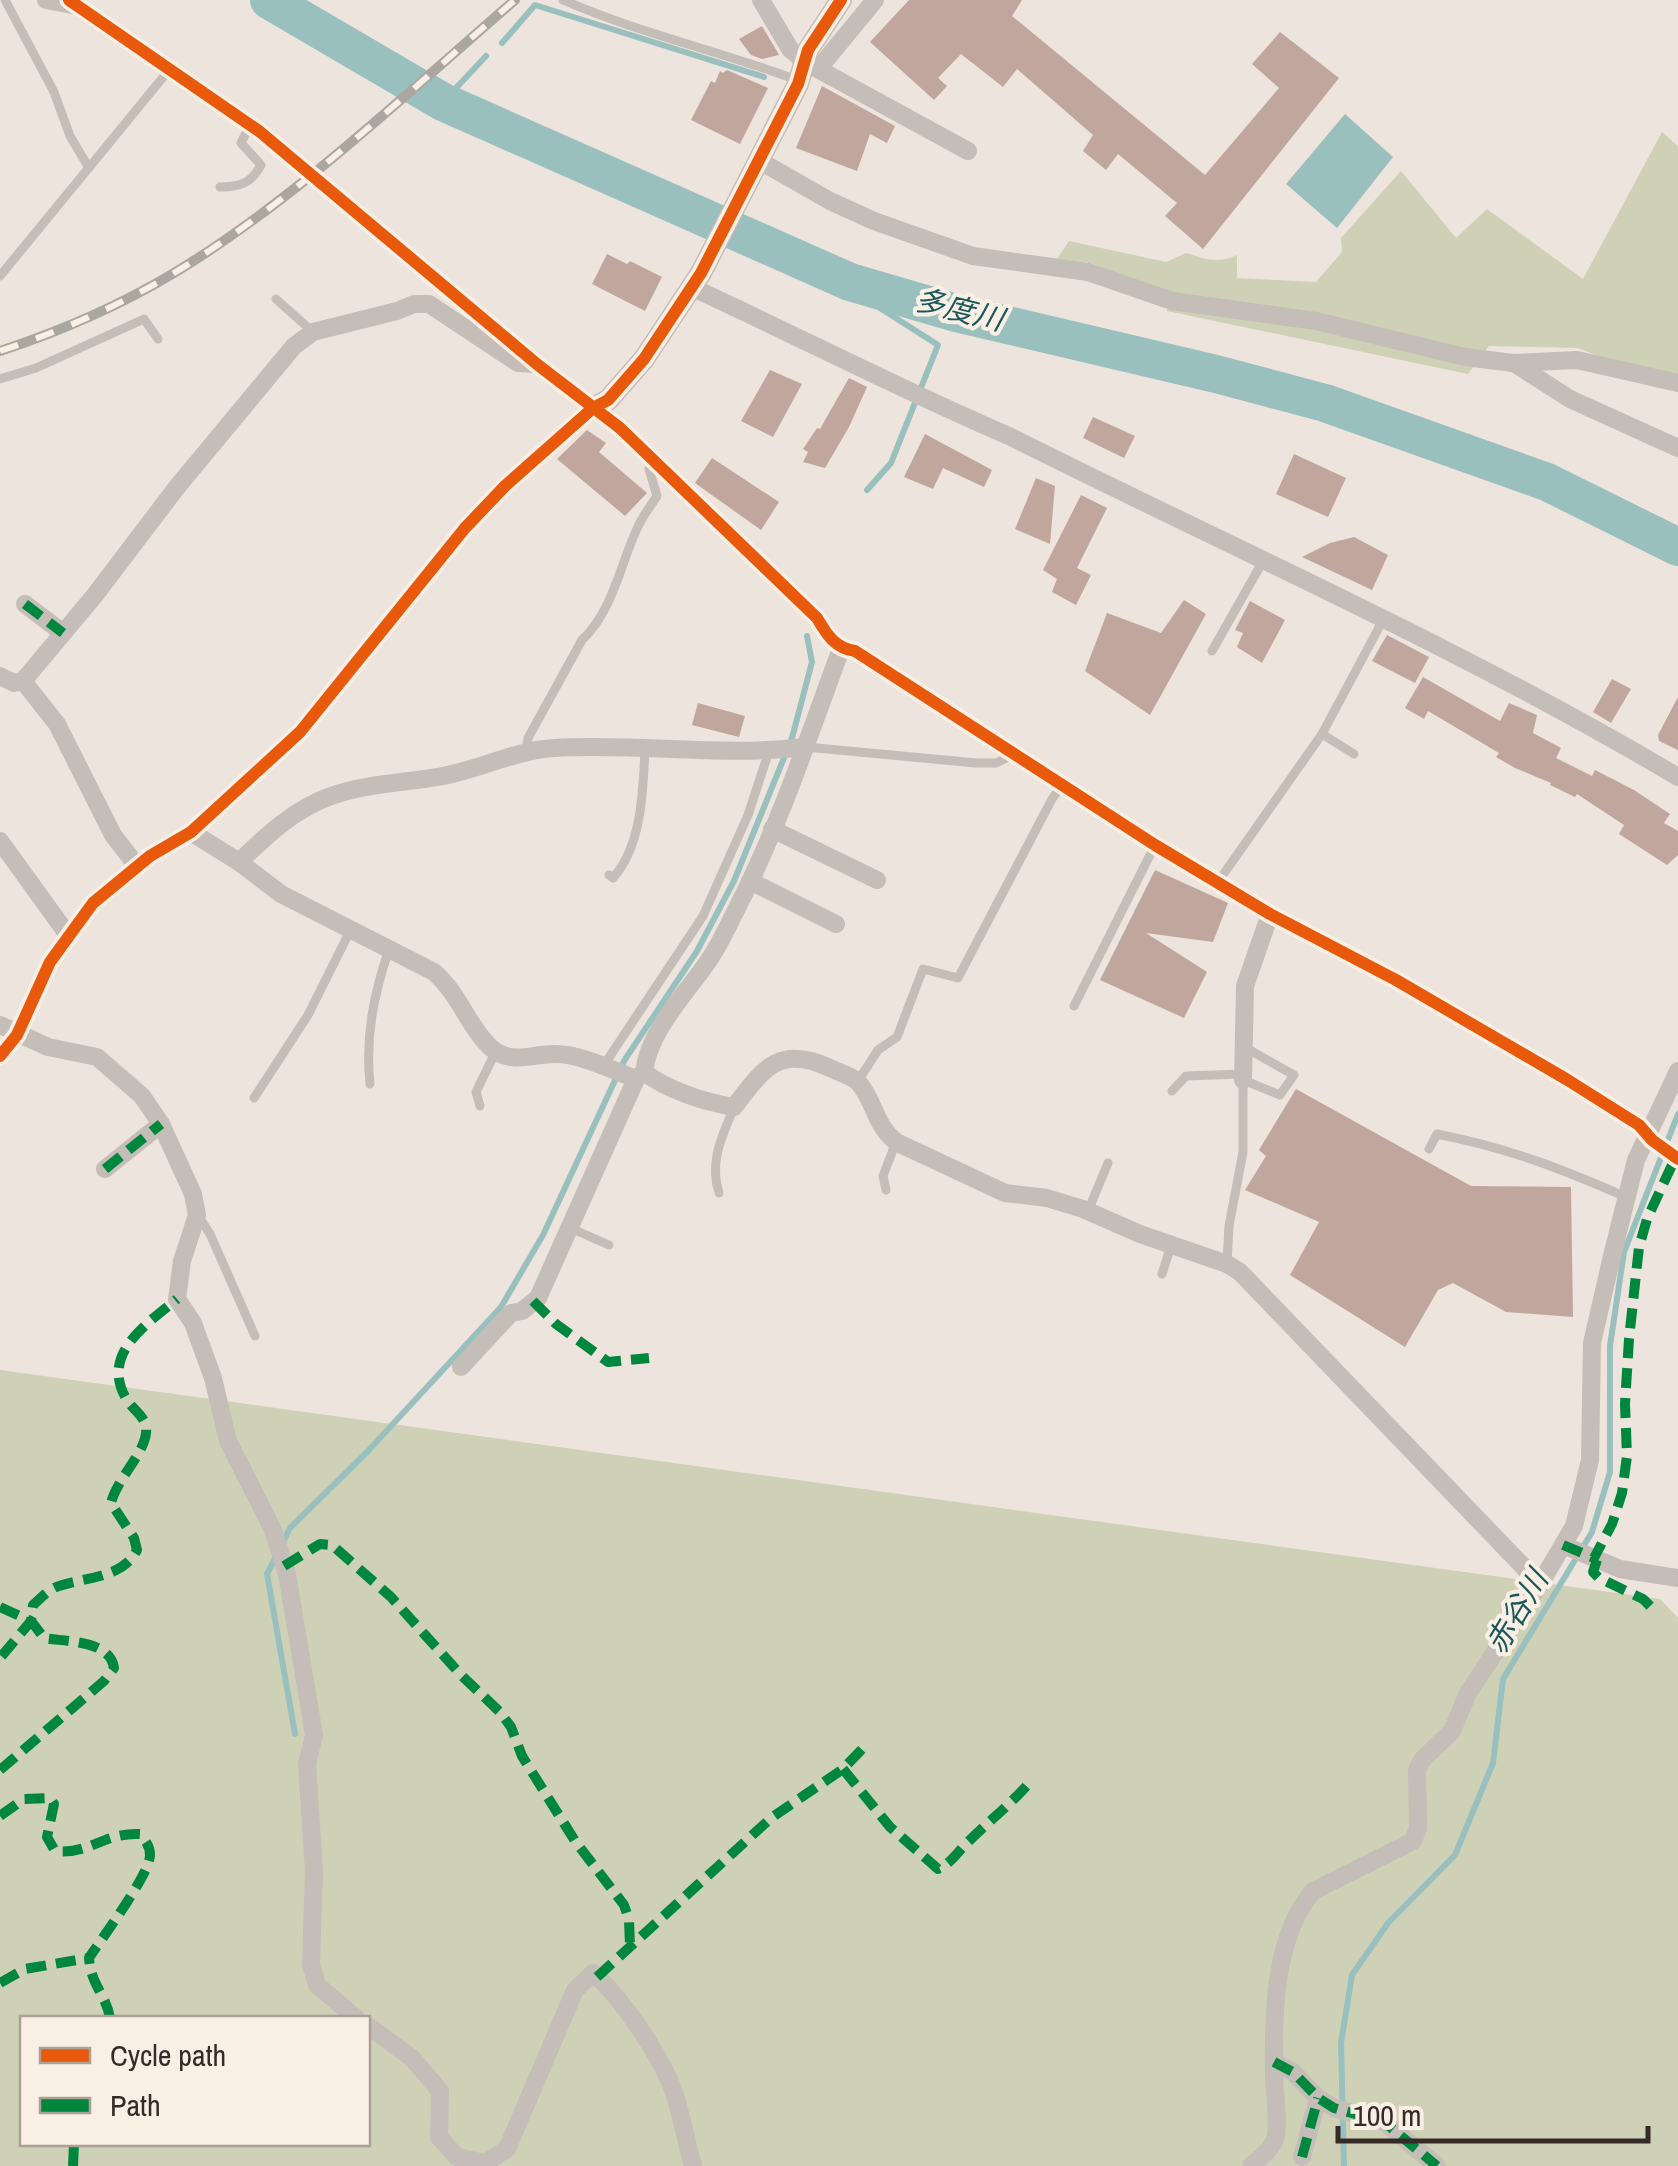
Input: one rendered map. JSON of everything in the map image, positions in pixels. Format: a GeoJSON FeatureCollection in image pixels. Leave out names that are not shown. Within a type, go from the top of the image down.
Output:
{"type":"FeatureCollection","features":[{"type":"Feature","properties":{"kind":"street"},"geometry":{"type":"LineString","coordinates":[[46,0],[73,3],[250,125],[654,457],[817,618],[841,649],[856,651],[904,686],[1270,914],[1396,980],[1566,1079],[1639,1124],[1675,1158]]}},
{"type":"Feature","properties":{"kind":"street"},"geometry":{"type":"LineString","coordinates":[[761,0],[808,70],[968,152]]}},
{"type":"Feature","properties":{"kind":"street"},"geometry":{"type":"LineString","coordinates":[[808,70],[808,50],[840,0]]}},
{"type":"Feature","properties":{"kind":"street"},"geometry":{"type":"LineString","coordinates":[[0,1056],[8,1030],[93,903],[136,866],[191,832],[300,732],[465,528],[593,408],[608,400],[644,359],[696,280],[808,70],[875,0]]}},
{"type":"Feature","properties":{"kind":"street"},"geometry":{"type":"LineString","coordinates":[[758,165],[874,221],[974,256],[1088,272],[1172,301],[1316,321],[1465,357],[1514,363],[1577,360],[1678,383]]}},
{"type":"Feature","properties":{"kind":"street"},"geometry":{"type":"LineString","coordinates":[[696,280],[902,386],[1384,618],[1678,777]]}},
{"type":"Feature","properties":{"kind":"street"},"geometry":{"type":"LineString","coordinates":[[0,676],[14,684],[23,681],[267,376],[294,346],[314,332],[397,312],[414,304],[429,304],[518,363],[538,365]]}},
{"type":"Feature","properties":{"kind":"street"},"geometry":{"type":"LineString","coordinates":[[1514,363],[1570,399],[1678,448]]}},
{"type":"Feature","properties":{"kind":"street"},"geometry":{"type":"LineString","coordinates":[[26,604],[64,633]]}},
{"type":"Feature","properties":{"kind":"street"},"geometry":{"type":"LineString","coordinates":[[462,1367],[511,1313],[522,1311],[538,1298],[646,1057],[670,1013],[711,957],[750,882],[841,649]]}},
{"type":"Feature","properties":{"kind":"street"},"geometry":{"type":"LineString","coordinates":[[23,681],[57,724],[113,834],[136,866]]}},
{"type":"Feature","properties":{"kind":"street"},"geometry":{"type":"LineString","coordinates":[[238,862],[300,810],[331,796],[376,785],[446,776],[548,748],[646,746],[769,751],[806,746]]}},
{"type":"Feature","properties":{"kind":"street"},"geometry":{"type":"LineString","coordinates":[[772,830],[876,880]]}},
{"type":"Feature","properties":{"kind":"street"},"geometry":{"type":"LineString","coordinates":[[191,832],[281,894],[434,972],[453,988],[477,1030],[505,1056],[524,1060],[555,1054],[640,1075],[734,1107],[758,1075],[778,1060],[798,1056],[858,1081],[882,1130],[896,1142],[1005,1192],[1047,1198],[1088,1211],[1226,1264],[1240,1272],[1540,1584]]}},
{"type":"Feature","properties":{"kind":"street"},"geometry":{"type":"LineString","coordinates":[[0,841],[68,935]]}},
{"type":"Feature","properties":{"kind":"street"},"geometry":{"type":"LineString","coordinates":[[750,882],[836,924]]}},
{"type":"Feature","properties":{"kind":"street"},"geometry":{"type":"LineString","coordinates":[[1243,1077],[1244,986],[1270,914]]}},
{"type":"Feature","properties":{"kind":"street"},"geometry":{"type":"LineString","coordinates":[[8,1030],[48,1047],[97,1057],[142,1096],[161,1124],[193,1194],[197,1216],[182,1260],[178,1298],[193,1322],[236,1459],[273,1530],[284,1566],[314,1735],[307,1764],[314,1871],[311,1964],[317,1985],[354,2016]]}},
{"type":"Feature","properties":{"kind":"street"},"geometry":{"type":"LineString","coordinates":[[1251,2166],[1276,2138],[1274,2062],[1279,1976],[1301,1905],[1313,1891],[1413,1842],[1418,1828],[1417,1770],[1452,1731],[1468,1692],[1574,1526],[1590,1460],[1592,1343],[1636,1160],[1650,1138],[1678,1071]]}},
{"type":"Feature","properties":{"kind":"street"},"geometry":{"type":"LineString","coordinates":[[105,1169],[161,1124]]}},
{"type":"Feature","properties":{"kind":"street"},"geometry":{"type":"LineString","coordinates":[[1563,1545],[1620,1569],[1678,1578]]}},
{"type":"Feature","properties":{"kind":"street"},"geometry":{"type":"LineString","coordinates":[[370,2027],[412,2058],[440,2091],[439,2137],[458,2158],[485,2163],[508,2150],[576,1990],[593,1973],[627,2011],[670,2082],[693,2166]]}},
{"type":"Feature","properties":{"kind":"street"},"geometry":{"type":"LineString","coordinates":[[1274,2062],[1302,2078],[1326,2103],[1384,2122],[1437,2166]]}},
{"type":"Feature","properties":{"kind":"street"},"geometry":{"type":"LineString","coordinates":[[1302,2158],[1326,2103]]}},
{"type":"Feature","properties":{"kind":"lane"},"geometry":{"type":"LineString","coordinates":[[5,0],[89,168]]}},
{"type":"Feature","properties":{"kind":"lane"},"geometry":{"type":"LineString","coordinates":[[564,0],[597,15],[736,58],[808,70]]}},
{"type":"Feature","properties":{"kind":"lane"},"geometry":{"type":"LineString","coordinates":[[0,276],[171,68]]}},
{"type":"Feature","properties":{"kind":"lane"},"geometry":{"type":"LineString","coordinates":[[220,187],[239,187],[254,178],[262,165],[241,143],[250,125]]}},
{"type":"Feature","properties":{"kind":"lane"},"geometry":{"type":"LineString","coordinates":[[276,298],[314,332]]}},
{"type":"Feature","properties":{"kind":"lane"},"geometry":{"type":"LineString","coordinates":[[0,379],[36,368],[144,319],[158,339]]}},
{"type":"Feature","properties":{"kind":"lane"},"geometry":{"type":"LineString","coordinates":[[525,754],[528,738],[582,640],[603,612],[637,526],[657,496],[649,469],[654,457]]}},
{"type":"Feature","properties":{"kind":"lane"},"geometry":{"type":"LineString","coordinates":[[1212,650],[1264,561]]}},
{"type":"Feature","properties":{"kind":"lane"},"geometry":{"type":"LineString","coordinates":[[1218,882],[1322,734],[1384,618]]}},
{"type":"Feature","properties":{"kind":"lane"},"geometry":{"type":"LineString","coordinates":[[1322,734],[1354,754]]}},
{"type":"Feature","properties":{"kind":"lane"},"geometry":{"type":"LineString","coordinates":[[609,874],[613,878],[624,865],[642,801],[646,746]]}},
{"type":"Feature","properties":{"kind":"lane"},"geometry":{"type":"LineString","coordinates":[[806,746],[976,762],[996,762],[1014,753]]}},
{"type":"Feature","properties":{"kind":"lane"},"geometry":{"type":"LineString","coordinates":[[602,1067],[703,916],[748,814],[769,751]]}},
{"type":"Feature","properties":{"kind":"lane"},"geometry":{"type":"LineString","coordinates":[[858,1081],[878,1050],[897,1036],[922,968],[958,978],[1062,784]]}},
{"type":"Feature","properties":{"kind":"lane"},"geometry":{"type":"LineString","coordinates":[[1074,1006],[1155,845]]}},
{"type":"Feature","properties":{"kind":"lane"},"geometry":{"type":"LineString","coordinates":[[254,1098],[308,1014],[351,929]]}},
{"type":"Feature","properties":{"kind":"lane"},"geometry":{"type":"LineString","coordinates":[[370,1084],[367,1054],[374,994],[390,949]]}},
{"type":"Feature","properties":{"kind":"lane"},"geometry":{"type":"LineString","coordinates":[[1172,1091],[1186,1076],[1243,1077],[1280,1095],[1294,1075],[1242,1046]]}},
{"type":"Feature","properties":{"kind":"lane"},"geometry":{"type":"LineString","coordinates":[[480,1106],[476,1092],[496,1051]]}},
{"type":"Feature","properties":{"kind":"lane"},"geometry":{"type":"LineString","coordinates":[[1226,1264],[1243,1152],[1243,1077]]}},
{"type":"Feature","properties":{"kind":"lane"},"geometry":{"type":"LineString","coordinates":[[719,1193],[713,1174],[714,1156],[734,1107]]}},
{"type":"Feature","properties":{"kind":"lane"},"geometry":{"type":"LineString","coordinates":[[1428,1149],[1436,1134],[1485,1144],[1564,1170],[1627,1198]]}},
{"type":"Feature","properties":{"kind":"lane"},"geometry":{"type":"LineString","coordinates":[[886,1190],[882,1176],[896,1142]]}},
{"type":"Feature","properties":{"kind":"lane"},"geometry":{"type":"LineString","coordinates":[[1088,1211],[1108,1163]]}},
{"type":"Feature","properties":{"kind":"lane"},"geometry":{"type":"LineString","coordinates":[[197,1216],[210,1234],[254,1336]]}},
{"type":"Feature","properties":{"kind":"lane"},"geometry":{"type":"LineString","coordinates":[[568,1227],[609,1245]]}},
{"type":"Feature","properties":{"kind":"lane"},"geometry":{"type":"LineString","coordinates":[[1162,1274],[1172,1246]]}},
{"type":"Feature","properties":{"kind":"green space"},"geometry":{"type":"Polygon","coordinates":[[[1662,132],[1678,146],[1678,387],[1578,348],[1489,346],[1468,374],[1167,311],[1168,294],[1090,263],[1057,259],[1069,241],[1166,262],[1186,253],[1218,260],[1237,255],[1237,278],[1316,282],[1342,252],[1341,238],[1401,171],[1456,238],[1487,209],[1583,279],[1662,132]]]}},
{"type":"Feature","properties":{"kind":"green space"},"geometry":{"type":"Polygon","coordinates":[[[0,1370],[1660,1599],[1678,1618],[1678,2166],[0,2166],[0,1370]]]}},
{"type":"Feature","properties":{"kind":"water"},"geometry":{"type":"Polygon","coordinates":[[[1345,114],[1393,157],[1337,228],[1286,184],[1345,114]]]}},
{"type":"Feature","properties":{"kind":"building"},"geometry":{"type":"Polygon","coordinates":[[[909,0],[1022,0],[1012,16],[1205,175],[1279,88],[1252,64],[1280,32],[1339,78],[1203,249],[1165,216],[1177,203],[1118,154],[1106,170],[1083,151],[1093,135],[1017,69],[1003,87],[961,54],[938,78],[947,86],[934,100],[870,42],[909,0]]]}},
{"type":"Feature","properties":{"kind":"building"},"geometry":{"type":"Polygon","coordinates":[[[762,26],[779,55],[762,59],[751,55],[739,39],[762,26]]]}},
{"type":"Feature","properties":{"kind":"building"},"geometry":{"type":"Polygon","coordinates":[[[727,70],[768,88],[740,144],[691,120],[711,81],[715,83],[720,71],[727,70]]]}},
{"type":"Feature","properties":{"kind":"building"},"geometry":{"type":"Polygon","coordinates":[[[822,86],[895,126],[887,143],[870,134],[857,171],[796,148],[822,86]]]}},
{"type":"Feature","properties":{"kind":"building"},"geometry":{"type":"Polygon","coordinates":[[[607,254],[662,277],[645,311],[592,284],[607,254]]]}},
{"type":"Feature","properties":{"kind":"building"},"geometry":{"type":"Polygon","coordinates":[[[770,370],[802,384],[773,437],[741,421],[770,370]]]}},
{"type":"Feature","properties":{"kind":"building"},"geometry":{"type":"Polygon","coordinates":[[[849,378],[867,387],[849,427],[825,468],[803,462],[808,452],[803,449],[820,429],[849,378]]]}},
{"type":"Feature","properties":{"kind":"building"},"geometry":{"type":"Polygon","coordinates":[[[1093,417],[1135,436],[1124,458],[1083,438],[1093,417]]]}},
{"type":"Feature","properties":{"kind":"building"},"geometry":{"type":"Polygon","coordinates":[[[587,430],[606,443],[599,452],[647,493],[625,516],[557,459],[587,430]]]}},
{"type":"Feature","properties":{"kind":"building"},"geometry":{"type":"Polygon","coordinates":[[[925,434],[992,470],[984,487],[943,468],[933,489],[904,477],[925,434]]]}},
{"type":"Feature","properties":{"kind":"building"},"geometry":{"type":"Polygon","coordinates":[[[1294,454],[1346,478],[1328,517],[1276,494],[1294,454]]]}},
{"type":"Feature","properties":{"kind":"building"},"geometry":{"type":"Polygon","coordinates":[[[712,458],[779,502],[761,530],[695,483],[712,458]]]}},
{"type":"Feature","properties":{"kind":"building"},"geometry":{"type":"Polygon","coordinates":[[[1036,478],[1055,486],[1050,544],[1015,529],[1036,478]]]}},
{"type":"Feature","properties":{"kind":"building"},"geometry":{"type":"Polygon","coordinates":[[[1081,495],[1107,508],[1077,568],[1091,575],[1076,605],[1052,592],[1057,579],[1043,570],[1081,495]]]}},
{"type":"Feature","properties":{"kind":"building"},"geometry":{"type":"Polygon","coordinates":[[[1354,537],[1388,555],[1372,590],[1302,557],[1330,543],[1354,537]]]}},
{"type":"Feature","properties":{"kind":"building"},"geometry":{"type":"Polygon","coordinates":[[[1184,600],[1206,614],[1150,715],[1085,671],[1107,613],[1161,633],[1184,600]]]}},
{"type":"Feature","properties":{"kind":"building"},"geometry":{"type":"Polygon","coordinates":[[[1250,601],[1285,620],[1262,663],[1237,647],[1243,633],[1235,630],[1250,601]]]}},
{"type":"Feature","properties":{"kind":"building"},"geometry":{"type":"Polygon","coordinates":[[[1387,635],[1429,657],[1415,683],[1372,661],[1387,635]]]}},
{"type":"Feature","properties":{"kind":"building"},"geometry":{"type":"Polygon","coordinates":[[[1423,677],[1500,721],[1509,703],[1537,715],[1533,733],[1561,748],[1556,758],[1592,776],[1595,770],[1670,814],[1664,823],[1678,831],[1678,855],[1667,865],[1619,834],[1624,825],[1577,794],[1575,797],[1515,768],[1496,757],[1499,753],[1428,711],[1424,719],[1405,708],[1423,677]]]}},
{"type":"Feature","properties":{"kind":"building"},"geometry":{"type":"Polygon","coordinates":[[[1612,679],[1631,689],[1611,723],[1593,712],[1612,679]]]}},
{"type":"Feature","properties":{"kind":"building"},"geometry":{"type":"Polygon","coordinates":[[[1678,697],[1678,750],[1659,741],[1658,735],[1678,697]]]}},
{"type":"Feature","properties":{"kind":"building"},"geometry":{"type":"Polygon","coordinates":[[[698,703],[745,716],[739,737],[692,725],[698,703]]]}},
{"type":"Feature","properties":{"kind":"building"},"geometry":{"type":"Polygon","coordinates":[[[1155,870],[1228,903],[1213,942],[1146,933],[1207,972],[1184,1018],[1100,980],[1155,870]]]}},
{"type":"Feature","properties":{"kind":"building"},"geometry":{"type":"Polygon","coordinates":[[[1296,1089],[1471,1186],[1571,1187],[1573,1317],[1506,1312],[1453,1283],[1438,1290],[1405,1347],[1290,1275],[1319,1222],[1245,1190],[1266,1156],[1259,1150],[1296,1089]]]}},
{"type":"Feature","properties":{"kind":"waterway","name":"多度川"},"geometry":{"type":"LineString","coordinates":[[269,0],[443,102],[850,282],[956,313],[1325,403],[1547,482],[1678,547]]}},
{"type":"Feature","properties":{"kind":"waterway"},"geometry":{"type":"LineString","coordinates":[[502,43],[535,5],[764,77]]}},
{"type":"Feature","properties":{"kind":"waterway"},"geometry":{"type":"LineString","coordinates":[[443,102],[486,56]]}},
{"type":"Feature","properties":{"kind":"waterway"},"geometry":{"type":"LineString","coordinates":[[858,285],[869,301],[938,345],[891,463],[867,490]]}},
{"type":"Feature","properties":{"kind":"waterway"},"geometry":{"type":"LineString","coordinates":[[282,1544],[290,1528],[367,1452],[501,1307],[543,1235],[624,1061],[697,951],[734,881],[792,738],[812,662],[807,636]]}},
{"type":"Feature","properties":{"kind":"waterway","name":"赤谷川"},"geometry":{"type":"LineString","coordinates":[[1344,2166],[1341,2043],[1352,1975],[1388,1923],[1455,1855],[1493,1763],[1503,1679],[1592,1532],[1610,1472],[1610,1346],[1624,1252],[1678,1114]]}},
{"type":"Feature","properties":{"kind":"waterway"},"geometry":{"type":"LineString","coordinates":[[277,1555],[267,1574],[295,1734]]}},
{"type":"Feature","properties":{"kind":"railway"},"geometry":{"type":"LineString","coordinates":[[0,351],[111,307],[219,244],[350,144],[515,0]]}},
{"type":"Feature","properties":{"kind":"marked path"},"geometry":{"type":"LineString","coordinates":[[25,604],[63,633]]}},
{"type":"Feature","properties":{"kind":"marked path"},"geometry":{"type":"LineString","coordinates":[[105,1169],[161,1124]]}},
{"type":"Feature","properties":{"kind":"marked path"},"geometry":{"type":"LineString","coordinates":[[1563,1545],[1594,1558],[1612,1524],[1622,1493],[1627,1456],[1629,1339],[1639,1247],[1647,1219],[1678,1152]]}},
{"type":"Feature","properties":{"kind":"marked path"},"geometry":{"type":"LineString","coordinates":[[0,1770],[104,1681],[114,1668],[111,1659],[96,1647],[44,1638],[31,1621],[33,1605],[55,1587],[123,1566],[137,1550],[134,1538],[111,1503],[141,1449],[146,1428],[127,1400],[119,1368],[130,1342],[177,1299]]}},
{"type":"Feature","properties":{"kind":"marked path"},"geometry":{"type":"LineString","coordinates":[[533,1301],[556,1324],[608,1362],[649,1358]]}},
{"type":"Feature","properties":{"kind":"marked path"},"geometry":{"type":"LineString","coordinates":[[284,1566],[320,1544],[332,1545],[391,1597],[500,1712],[511,1727],[522,1756],[575,1841],[624,1905],[630,1946]]}},
{"type":"Feature","properties":{"kind":"marked path"},"geometry":{"type":"LineString","coordinates":[[1597,1560],[1593,1572],[1599,1578],[1643,1599],[1653,1609]]}},
{"type":"Feature","properties":{"kind":"marked path"},"geometry":{"type":"LineString","coordinates":[[0,1607],[31,1621],[0,1658]]}},
{"type":"Feature","properties":{"kind":"marked path"},"geometry":{"type":"LineString","coordinates":[[597,1977],[771,1818],[843,1769],[865,1746]]}},
{"type":"Feature","properties":{"kind":"marked path"},"geometry":{"type":"LineString","coordinates":[[843,1769],[890,1827],[938,1869],[1030,1782]]}},
{"type":"Feature","properties":{"kind":"marked path"},"geometry":{"type":"LineString","coordinates":[[0,1816],[24,1799],[50,1798],[54,1804],[47,1837],[55,1851],[78,1850],[127,1834],[140,1834],[147,1843],[150,1855],[142,1876],[89,1958],[109,2016]]}},
{"type":"Feature","properties":{"kind":"marked path"},"geometry":{"type":"LineString","coordinates":[[0,1983],[25,1969],[89,1958]]}},
{"type":"Feature","properties":{"kind":"marked path"},"geometry":{"type":"LineString","coordinates":[[1274,2062],[1293,2072],[1318,2098],[1334,2108],[1384,2122],[1437,2166]]}},
{"type":"Feature","properties":{"kind":"marked path"},"geometry":{"type":"LineString","coordinates":[[1302,2157],[1318,2098]]}},
{"type":"Feature","properties":{"kind":"marked path"},"geometry":{"type":"LineString","coordinates":[[73,2166],[74,2146]]}},
{"type":"Feature","properties":{"kind":"cycle path"},"geometry":{"type":"LineString","coordinates":[[69,0],[259,131],[538,365],[620,428],[817,618],[837,644],[855,651],[1155,845],[1270,914],[1396,980],[1566,1079],[1639,1125],[1678,1159]]}},
{"type":"Feature","properties":{"kind":"cycle path"},"geometry":{"type":"LineString","coordinates":[[0,1056],[17,1035],[50,962],[93,903],[150,856],[191,832],[300,732],[465,528],[505,486],[593,408],[608,400],[644,359],[701,273],[798,84],[808,50],[841,0]]}}]}
